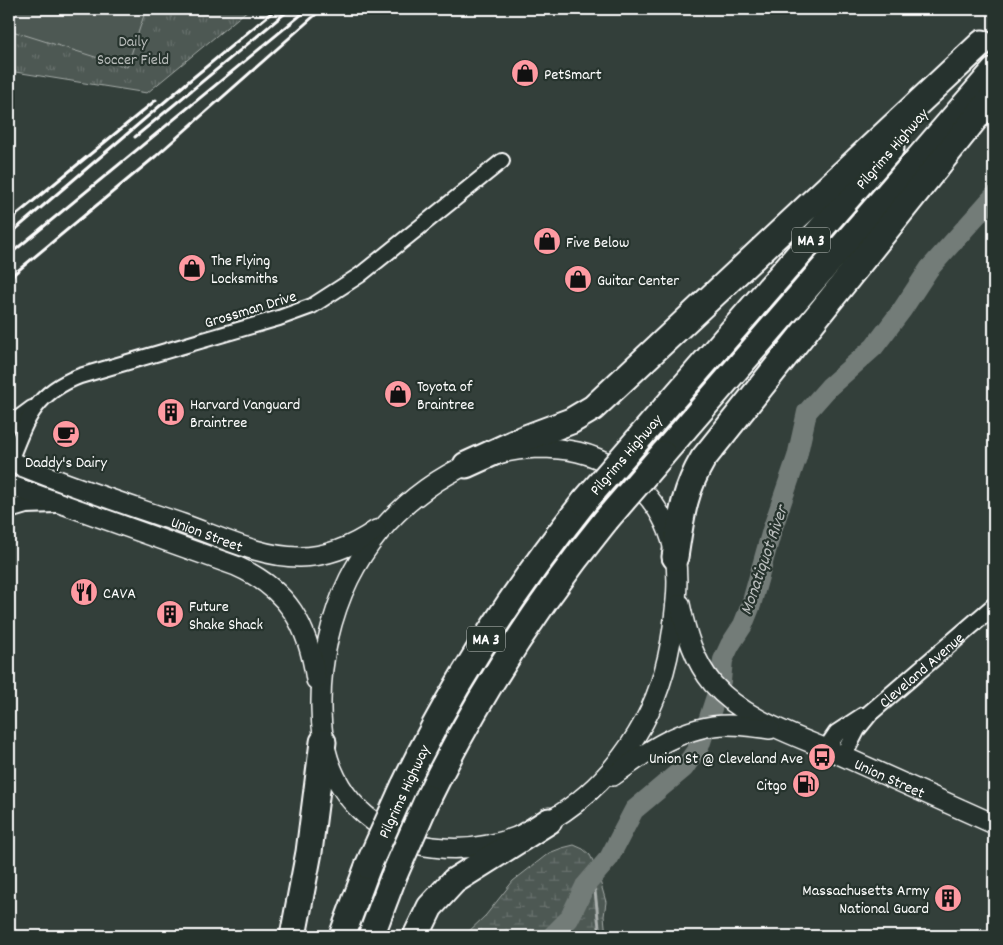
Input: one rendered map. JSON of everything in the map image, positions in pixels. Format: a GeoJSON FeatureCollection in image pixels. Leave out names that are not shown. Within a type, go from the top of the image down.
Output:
{"type":"FeatureCollection","features":[{"type":"Feature","properties":{"kind":"highway","name":"Pilgrims Highway"},"geometry":{"type":"LineString","coordinates":[[342,936],[368,866],[404,786],[450,697],[482,645],[536,565],[584,502],[988,36]]}},
{"type":"Feature","properties":{"kind":"highway"},"geometry":{"type":"LineString","coordinates":[[466,465],[522,439],[571,421],[593,408],[988,36]]}},
{"type":"Feature","properties":{"kind":"highway","name":"Pilgrims Highway"},"geometry":{"type":"LineString","coordinates":[[370,936],[428,798],[468,721],[509,652],[550,592],[606,520],[662,454],[994,71]]}},
{"type":"Feature","properties":{"kind":"highway"},"geometry":{"type":"LineString","coordinates":[[676,568],[684,505],[689,487],[703,459],[994,95]]}},
{"type":"Feature","properties":{"kind":"highway"},"geometry":{"type":"LineString","coordinates":[[293,936],[309,852],[324,742]]}},
{"type":"Feature","properties":{"kind":"highway"},"geometry":{"type":"LineString","coordinates":[[416,936],[430,907],[454,881],[549,821]]}},
{"type":"Feature","properties":{"kind":"main road"},"geometry":{"type":"LineString","coordinates":[[537,448],[568,450],[603,461],[623,473],[649,498],[666,525],[676,568],[676,607],[670,651],[653,704],[643,726],[626,751],[605,776],[584,797],[549,821],[523,834],[481,846],[443,848],[418,844],[382,828],[352,803],[331,770],[324,742],[320,712],[325,654],[334,619],[353,572],[366,551],[403,508],[430,486],[466,465],[504,452],[537,448]]}},
{"type":"Feature","properties":{"kind":"main road","name":"Union Street"},"geometry":{"type":"LineString","coordinates":[[9,462],[250,548],[289,557],[317,555],[346,548],[375,530],[403,508]]}},
{"type":"Feature","properties":{"kind":"main road","name":"Union Street"},"geometry":{"type":"LineString","coordinates":[[9,485],[236,566],[258,577],[272,587],[290,606],[304,630],[313,663],[320,712]]}},
{"type":"Feature","properties":{"kind":"main road","name":"Union Street"},"geometry":{"type":"LineString","coordinates":[[676,568],[686,628],[694,654],[715,686],[738,706],[784,732],[835,752],[994,824]]}},
{"type":"Feature","properties":{"kind":"main road","name":"Union Street"},"geometry":{"type":"LineString","coordinates":[[584,797],[629,765],[679,735],[700,728],[728,725],[784,732]]}},
{"type":"Feature","properties":{"kind":"street","name":"Grossman Drive"},"geometry":{"type":"LineString","coordinates":[[9,462],[27,419],[36,405],[59,385],[80,376],[279,318],[318,304],[360,275],[502,161]]}},
{"type":"Feature","properties":{"kind":"street"},"geometry":{"type":"LineString","coordinates":[[9,425],[36,405]]}},
{"type":"Feature","properties":{"kind":"street"},"geometry":{"type":"LineString","coordinates":[[9,510],[26,505],[61,505]]}},
{"type":"Feature","properties":{"kind":"street","name":"Cleveland Avenue"},"geometry":{"type":"LineString","coordinates":[[835,752],[870,712],[994,606]]}},
{"type":"Feature","properties":{"kind":"green space","name":"Daily Soccer Field"},"geometry":{"type":"Polygon","coordinates":[[[9,9],[249,9],[147,93],[9,71],[9,9]]]}},
{"type":"Feature","properties":{"kind":"green space"},"geometry":{"type":"Polygon","coordinates":[[[9,9],[146,9],[127,67],[9,30],[9,9]]]}},
{"type":"Feature","properties":{"kind":"green space"},"geometry":{"type":"Polygon","coordinates":[[[574,845],[590,855],[596,867],[606,902],[604,916],[606,936],[464,936],[486,915],[513,881],[549,853],[574,845]]]}},
{"type":"Feature","properties":{"kind":"waterway","name":"Monatiquot River"},"geometry":{"type":"LineString","coordinates":[[552,936],[569,919],[585,886],[609,858],[634,810],[684,768],[700,745],[721,681],[723,660],[743,625],[751,605],[772,530],[797,457],[807,412],[829,387],[874,347],[902,310],[929,269],[994,196]]}},
{"type":"Feature","properties":{"kind":"waterway"},"geometry":{"type":"LineString","coordinates":[[589,880],[595,891],[600,936]]}},
{"type":"Feature","properties":{"kind":"railway"},"geometry":{"type":"LineString","coordinates":[[9,235],[276,9]]}},
{"type":"Feature","properties":{"kind":"railway"},"geometry":{"type":"LineString","coordinates":[[135,137],[290,9]]}},
{"type":"Feature","properties":{"kind":"railway"},"geometry":{"type":"LineString","coordinates":[[9,255],[308,9]]}},
{"type":"Feature","properties":{"kind":"railway"},"geometry":{"type":"LineString","coordinates":[[9,278],[156,156],[322,9]]}},
{"type":"Feature","properties":{"kind":"railway"},"geometry":{"type":"LineString","coordinates":[[9,221],[156,100]]}},
{"type":"Feature","properties":{"kind":"place","name":"PetSmart"},"geometry":{"type":"Point","coordinates":[525,73]}},
{"type":"Feature","properties":{"kind":"place","name":"Five Below"},"geometry":{"type":"Point","coordinates":[547,241]}},
{"type":"Feature","properties":{"kind":"place","name":"The Flying Locksmiths"},"geometry":{"type":"Point","coordinates":[192,268]}},
{"type":"Feature","properties":{"kind":"place","name":"Guitar Center"},"geometry":{"type":"Point","coordinates":[578,279]}},
{"type":"Feature","properties":{"kind":"place","name":"Toyota of Braintree"},"geometry":{"type":"Point","coordinates":[398,394]}},
{"type":"Feature","properties":{"kind":"place","name":"Harvard Vanguard Braintree"},"geometry":{"type":"Point","coordinates":[171,412]}},
{"type":"Feature","properties":{"kind":"place","name":"Daddy's Dairy"},"geometry":{"type":"Point","coordinates":[66,434]}},
{"type":"Feature","properties":{"kind":"place","name":"CAVA"},"geometry":{"type":"Point","coordinates":[84,592]}},
{"type":"Feature","properties":{"kind":"place","name":"Future Shake Shack"},"geometry":{"type":"Point","coordinates":[170,614]}},
{"type":"Feature","properties":{"kind":"place","name":"Union St @ Cleveland Ave"},"geometry":{"type":"Point","coordinates":[822,757]}},
{"type":"Feature","properties":{"kind":"place","name":"Citgo"},"geometry":{"type":"Point","coordinates":[806,784]}},
{"type":"Feature","properties":{"kind":"place","name":"Massachusetts Army National Guard"},"geometry":{"type":"Point","coordinates":[948,898]}}]}
